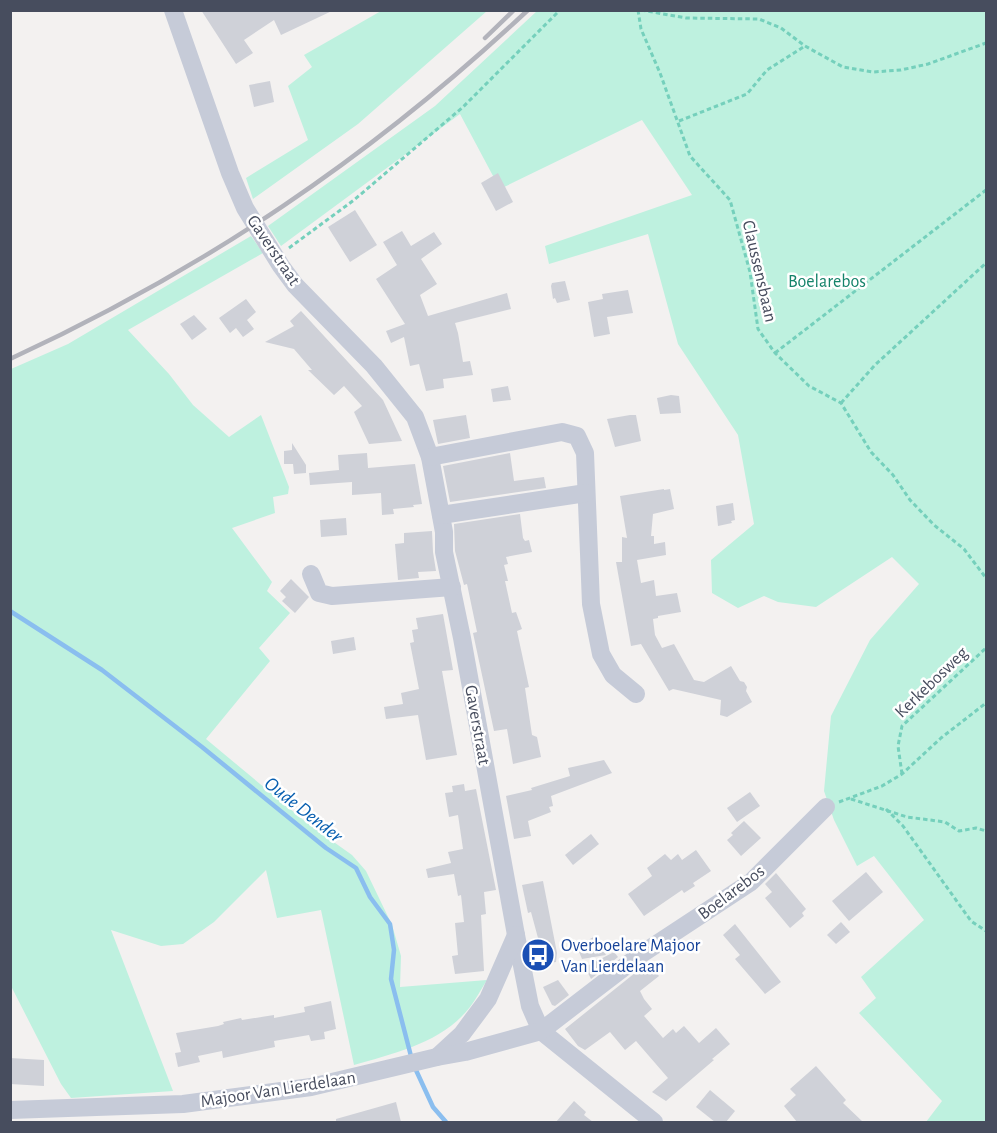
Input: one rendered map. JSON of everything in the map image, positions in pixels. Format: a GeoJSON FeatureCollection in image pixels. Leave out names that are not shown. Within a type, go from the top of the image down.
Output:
{"type":"FeatureCollection","features":[{"type":"Feature","properties":{"kind":"street","name":"Gaverstraat"},"geometry":{"type":"LineString","coordinates":[[173,10],[245,208],[295,285],[374,366],[415,417],[430,457],[444,532],[444,552],[453,587],[530,1006],[541,1031],[654,1122]]}},
{"type":"Feature","properties":{"kind":"street"},"geometry":{"type":"LineString","coordinates":[[430,457],[561,432],[578,436],[585,453],[591,604],[601,654],[613,675],[636,694]]}},
{"type":"Feature","properties":{"kind":"street"},"geometry":{"type":"LineString","coordinates":[[441,515],[586,493]]}},
{"type":"Feature","properties":{"kind":"street"},"geometry":{"type":"LineString","coordinates":[[311,574],[320,593],[332,596],[453,587]]}},
{"type":"Feature","properties":{"kind":"street","name":"Boelarebos"},"geometry":{"type":"LineString","coordinates":[[541,1031],[640,955],[751,882],[826,807]]}},
{"type":"Feature","properties":{"kind":"street"},"geometry":{"type":"LineString","coordinates":[[423,1060],[462,1034],[488,999],[516,935]]}},
{"type":"Feature","properties":{"kind":"street","name":"Majoor Van Lierdelaan"},"geometry":{"type":"LineString","coordinates":[[10,1110],[183,1104],[311,1087],[465,1052],[541,1031]]}},
{"type":"Feature","properties":{"kind":"path"},"geometry":{"type":"LineString","coordinates":[[276,258],[354,200],[464,107],[560,10]]}},
{"type":"Feature","properties":{"kind":"path"},"geometry":{"type":"LineString","coordinates":[[639,10],[686,18],[759,19],[781,28],[806,46],[843,67],[873,72],[901,70],[928,64],[987,43]]}},
{"type":"Feature","properties":{"kind":"path","name":"Claussensbaan"},"geometry":{"type":"LineString","coordinates":[[639,10],[641,29],[679,121],[690,156],[730,200],[750,272],[758,328],[775,353],[809,386],[841,404],[871,452],[893,475],[910,500],[934,525],[964,549],[987,578]]}},
{"type":"Feature","properties":{"kind":"path"},"geometry":{"type":"LineString","coordinates":[[679,121],[747,94],[767,70],[806,46]]}},
{"type":"Feature","properties":{"kind":"path"},"geometry":{"type":"LineString","coordinates":[[775,353],[987,190]]}},
{"type":"Feature","properties":{"kind":"path"},"geometry":{"type":"LineString","coordinates":[[841,404],[875,365],[987,263]]}},
{"type":"Feature","properties":{"kind":"path","name":"Kerkebosweg"},"geometry":{"type":"LineString","coordinates":[[902,774],[898,746],[902,726],[987,648]]}},
{"type":"Feature","properties":{"kind":"path"},"geometry":{"type":"LineString","coordinates":[[987,703],[941,738],[902,774],[882,786],[849,799],[916,820],[945,822],[960,831],[976,828],[987,831]]}},
{"type":"Feature","properties":{"kind":"path"},"geometry":{"type":"LineString","coordinates":[[886,809],[903,826],[971,921],[987,931]]}},
{"type":"Feature","properties":{"kind":"green space"},"geometry":{"type":"Polygon","coordinates":[[[381,11],[487,11],[358,124],[253,199],[246,178],[308,140],[288,86],[312,67],[304,55],[381,11]]]}},
{"type":"Feature","properties":{"kind":"green space","name":"Boelarebos"},"geometry":{"type":"Polygon","coordinates":[[[537,11],[986,11],[986,1122],[926,1122],[942,1101],[859,1013],[876,998],[861,977],[924,920],[874,856],[857,866],[834,820],[824,791],[831,716],[870,640],[919,584],[892,557],[816,607],[778,602],[764,596],[738,608],[712,593],[711,560],[754,524],[738,435],[678,344],[648,234],[549,264],[545,246],[692,195],[642,120],[500,189],[460,114],[281,246],[268,226],[435,106],[537,11]]]}},
{"type":"Feature","properties":{"kind":"green space"},"geometry":{"type":"Polygon","coordinates":[[[251,236],[263,253],[128,330],[169,374],[193,405],[229,437],[261,415],[289,487],[288,494],[273,497],[275,513],[232,528],[272,582],[267,591],[290,613],[259,648],[270,661],[206,739],[307,823],[352,855],[366,871],[392,925],[401,956],[400,987],[487,980],[470,1007],[446,1030],[417,1045],[354,1065],[321,910],[277,918],[266,870],[214,922],[183,944],[161,946],[111,930],[173,1091],[71,1098],[61,1084],[11,986],[11,369],[68,344],[251,236]]]}},
{"type":"Feature","properties":{"kind":"building"},"geometry":{"type":"Polygon","coordinates":[[[201,10],[334,10],[281,35],[274,20],[244,40],[253,53],[236,64],[201,10]]]}},
{"type":"Feature","properties":{"kind":"building"},"geometry":{"type":"Polygon","coordinates":[[[270,81],[274,102],[254,107],[249,85],[270,81]]]}},
{"type":"Feature","properties":{"kind":"building"},"geometry":{"type":"Polygon","coordinates":[[[498,173],[513,202],[496,211],[481,183],[498,173]]]}},
{"type":"Feature","properties":{"kind":"building"},"geometry":{"type":"Polygon","coordinates":[[[355,210],[377,245],[350,262],[328,227],[355,210]]]}},
{"type":"Feature","properties":{"kind":"building"},"geometry":{"type":"Polygon","coordinates":[[[402,231],[411,246],[434,232],[442,244],[421,259],[437,284],[420,295],[428,316],[507,293],[511,309],[455,323],[463,362],[470,361],[473,375],[443,379],[444,388],[426,391],[419,364],[410,366],[404,337],[391,343],[386,331],[405,324],[376,279],[397,265],[383,242],[402,231]]]}},
{"type":"Feature","properties":{"kind":"building"},"geometry":{"type":"Polygon","coordinates":[[[565,281],[570,300],[557,303],[555,298],[553,299],[552,283],[565,281]]]}},
{"type":"Feature","properties":{"kind":"building"},"geometry":{"type":"Polygon","coordinates":[[[628,290],[633,313],[607,317],[610,334],[594,337],[588,302],[603,299],[602,294],[628,290]]]}},
{"type":"Feature","properties":{"kind":"building"},"geometry":{"type":"Polygon","coordinates":[[[246,299],[256,312],[247,320],[254,329],[243,337],[236,328],[230,333],[219,318],[246,299]]]}},
{"type":"Feature","properties":{"kind":"building"},"geometry":{"type":"Polygon","coordinates":[[[301,311],[383,400],[402,441],[369,444],[354,412],[362,406],[344,386],[334,395],[308,370],[312,370],[294,349],[265,342],[294,326],[290,321],[301,311]]]}},
{"type":"Feature","properties":{"kind":"building"},"geometry":{"type":"Polygon","coordinates":[[[194,315],[207,329],[192,340],[180,324],[194,315]]]}},
{"type":"Feature","properties":{"kind":"building"},"geometry":{"type":"Polygon","coordinates":[[[508,386],[511,400],[493,402],[491,389],[508,386]]]}},
{"type":"Feature","properties":{"kind":"building"},"geometry":{"type":"Polygon","coordinates":[[[679,396],[681,413],[660,414],[657,398],[679,396]]]}},
{"type":"Feature","properties":{"kind":"building"},"geometry":{"type":"Polygon","coordinates":[[[466,415],[470,438],[438,444],[433,420],[466,415]]]}},
{"type":"Feature","properties":{"kind":"building"},"geometry":{"type":"Polygon","coordinates":[[[636,415],[641,441],[615,447],[607,419],[636,415]]]}},
{"type":"Feature","properties":{"kind":"building"},"geometry":{"type":"Polygon","coordinates":[[[292,443],[306,465],[306,473],[294,474],[293,464],[284,464],[284,451],[292,450],[292,443]]]}},
{"type":"Feature","properties":{"kind":"building"},"geometry":{"type":"Polygon","coordinates":[[[367,453],[368,468],[415,464],[422,504],[393,509],[394,514],[382,515],[381,493],[352,495],[352,482],[310,485],[309,473],[339,470],[338,455],[367,453]]]}},
{"type":"Feature","properties":{"kind":"building"},"geometry":{"type":"Polygon","coordinates":[[[510,453],[514,481],[544,477],[546,488],[450,502],[443,466],[510,453]]]}},
{"type":"Feature","properties":{"kind":"building"},"geometry":{"type":"Polygon","coordinates":[[[670,489],[674,509],[653,514],[651,536],[654,536],[654,544],[665,542],[666,555],[637,560],[641,583],[654,580],[656,596],[677,593],[681,612],[653,619],[655,635],[662,648],[674,644],[694,680],[704,682],[731,666],[740,681],[744,682],[747,687],[746,691],[752,702],[727,717],[720,715],[721,700],[673,689],[669,691],[641,644],[631,646],[616,562],[622,562],[622,537],[627,538],[620,496],[670,489]]]}},
{"type":"Feature","properties":{"kind":"building"},"geometry":{"type":"Polygon","coordinates":[[[733,503],[735,520],[731,521],[732,523],[718,526],[716,506],[733,503]]]}},
{"type":"Feature","properties":{"kind":"building"},"geometry":{"type":"Polygon","coordinates":[[[520,514],[523,538],[525,541],[529,540],[532,552],[506,557],[508,564],[504,565],[508,581],[505,581],[512,613],[516,612],[522,629],[517,631],[529,687],[525,688],[532,735],[537,737],[541,757],[513,764],[507,729],[494,731],[473,633],[477,632],[467,584],[464,585],[455,551],[454,524],[520,514]]]}},
{"type":"Feature","properties":{"kind":"building"},"geometry":{"type":"Polygon","coordinates":[[[346,518],[347,535],[321,537],[320,520],[346,518]]]}},
{"type":"Feature","properties":{"kind":"building"},"geometry":{"type":"Polygon","coordinates":[[[432,531],[436,571],[418,572],[419,578],[398,580],[395,544],[404,543],[404,533],[432,531]]]}},
{"type":"Feature","properties":{"kind":"building"},"geometry":{"type":"Polygon","coordinates":[[[291,579],[309,597],[295,613],[282,601],[286,597],[280,591],[291,579]]]}},
{"type":"Feature","properties":{"kind":"building"},"geometry":{"type":"Polygon","coordinates":[[[443,614],[453,670],[442,671],[457,755],[426,760],[418,715],[386,719],[384,707],[403,704],[401,693],[419,689],[410,643],[414,642],[412,630],[418,629],[416,618],[443,614]]]}},
{"type":"Feature","properties":{"kind":"building"},"geometry":{"type":"Polygon","coordinates":[[[354,637],[356,650],[333,654],[331,641],[354,637]]]}},
{"type":"Feature","properties":{"kind":"building"},"geometry":{"type":"Polygon","coordinates":[[[604,760],[612,773],[551,796],[553,806],[549,807],[551,812],[528,821],[531,836],[514,839],[506,796],[532,790],[531,788],[570,776],[568,768],[604,760]]]}},
{"type":"Feature","properties":{"kind":"building"},"geometry":{"type":"Polygon","coordinates":[[[464,784],[465,791],[476,789],[496,890],[484,892],[486,914],[481,915],[484,971],[455,974],[452,956],[458,955],[455,923],[464,922],[461,895],[458,896],[454,874],[428,878],[426,869],[451,863],[448,852],[463,849],[458,815],[449,817],[445,793],[453,792],[452,786],[464,784]]]}},
{"type":"Feature","properties":{"kind":"building"},"geometry":{"type":"Polygon","coordinates":[[[750,792],[760,806],[737,822],[727,808],[750,792]]]}},
{"type":"Feature","properties":{"kind":"building"},"geometry":{"type":"Polygon","coordinates":[[[744,821],[761,838],[741,856],[727,840],[744,821]]]}},
{"type":"Feature","properties":{"kind":"building"},"geometry":{"type":"Polygon","coordinates":[[[591,834],[599,844],[573,865],[565,855],[591,834]]]}},
{"type":"Feature","properties":{"kind":"building"},"geometry":{"type":"Polygon","coordinates":[[[696,850],[711,871],[693,883],[695,886],[684,893],[682,890],[644,916],[628,894],[652,876],[647,868],[665,854],[671,860],[678,854],[682,860],[696,850]]]}},
{"type":"Feature","properties":{"kind":"building"},"geometry":{"type":"Polygon","coordinates":[[[866,872],[883,892],[849,921],[832,901],[866,872]]]}},
{"type":"Feature","properties":{"kind":"building"},"geometry":{"type":"Polygon","coordinates":[[[776,873],[806,909],[802,913],[804,916],[790,928],[765,898],[772,892],[765,884],[776,873]]]}},
{"type":"Feature","properties":{"kind":"building"},"geometry":{"type":"Polygon","coordinates":[[[543,881],[557,953],[556,962],[545,964],[531,912],[528,913],[522,885],[543,881]]]}},
{"type":"Feature","properties":{"kind":"building"},"geometry":{"type":"Polygon","coordinates":[[[841,922],[850,932],[836,944],[827,935],[841,922]]]}},
{"type":"Feature","properties":{"kind":"building"},"geometry":{"type":"Polygon","coordinates":[[[735,924],[781,982],[765,994],[735,959],[740,955],[723,935],[735,924]]]}},
{"type":"Feature","properties":{"kind":"building"},"geometry":{"type":"Polygon","coordinates":[[[595,936],[606,955],[582,959],[577,947],[595,936]]]}},
{"type":"Feature","properties":{"kind":"building"},"geometry":{"type":"Polygon","coordinates":[[[614,952],[618,957],[591,979],[585,967],[614,952]]]}},
{"type":"Feature","properties":{"kind":"building"},"geometry":{"type":"Polygon","coordinates":[[[650,965],[659,976],[640,991],[652,1009],[644,1016],[663,1038],[673,1029],[676,1033],[684,1026],[699,1043],[716,1028],[730,1044],[666,1101],[652,1092],[668,1078],[636,1041],[625,1050],[610,1032],[585,1050],[578,1046],[565,1029],[640,969],[642,971],[650,965]]]}},
{"type":"Feature","properties":{"kind":"building"},"geometry":{"type":"Polygon","coordinates":[[[558,980],[569,995],[555,1006],[552,1005],[543,987],[558,980]]]}},
{"type":"Feature","properties":{"kind":"building"},"geometry":{"type":"Polygon","coordinates":[[[331,1001],[336,1029],[324,1032],[325,1039],[311,1041],[309,1035],[274,1041],[275,1047],[223,1058],[222,1051],[198,1056],[200,1062],[178,1067],[175,1053],[181,1052],[176,1033],[218,1026],[224,1024],[223,1022],[241,1018],[242,1020],[274,1015],[274,1018],[305,1012],[304,1007],[331,1001]]]}},
{"type":"Feature","properties":{"kind":"building"},"geometry":{"type":"Polygon","coordinates":[[[10,1058],[44,1060],[44,1086],[10,1084],[10,1058]]]}},
{"type":"Feature","properties":{"kind":"building"},"geometry":{"type":"Polygon","coordinates":[[[816,1066],[846,1100],[843,1103],[863,1122],[797,1122],[784,1106],[796,1095],[790,1089],[816,1066]]]}},
{"type":"Feature","properties":{"kind":"building"},"geometry":{"type":"Polygon","coordinates":[[[710,1090],[735,1111],[726,1122],[715,1122],[696,1107],[710,1090]]]}},
{"type":"Feature","properties":{"kind":"building"},"geometry":{"type":"Polygon","coordinates":[[[574,1101],[586,1112],[584,1115],[593,1122],[556,1122],[574,1101]]]}},
{"type":"Feature","properties":{"kind":"building"},"geometry":{"type":"Polygon","coordinates":[[[396,1102],[401,1122],[336,1122],[336,1119],[396,1102]]]}},
{"type":"Feature","properties":{"kind":"waterway","name":"Oude Dender"},"geometry":{"type":"LineString","coordinates":[[10,611],[102,670],[202,747],[326,848],[356,868],[370,897],[390,924],[394,950],[391,979],[412,1060]]}},
{"type":"Feature","properties":{"kind":"waterway","name":"Oude Dender"},"geometry":{"type":"LineString","coordinates":[[415,1068],[433,1107],[446,1122]]}},
{"type":"Feature","properties":{"kind":"railway"},"geometry":{"type":"LineString","coordinates":[[485,38],[514,10]]}},
{"type":"Feature","properties":{"kind":"railway"},"geometry":{"type":"LineString","coordinates":[[10,359],[151,287],[218,248],[283,206],[408,114],[469,64],[528,10]]}},
{"type":"Feature","properties":{"kind":"place","name":"Overboelare Majoor Van Lierdelaan"},"geometry":{"type":"Point","coordinates":[538,955]}}]}
